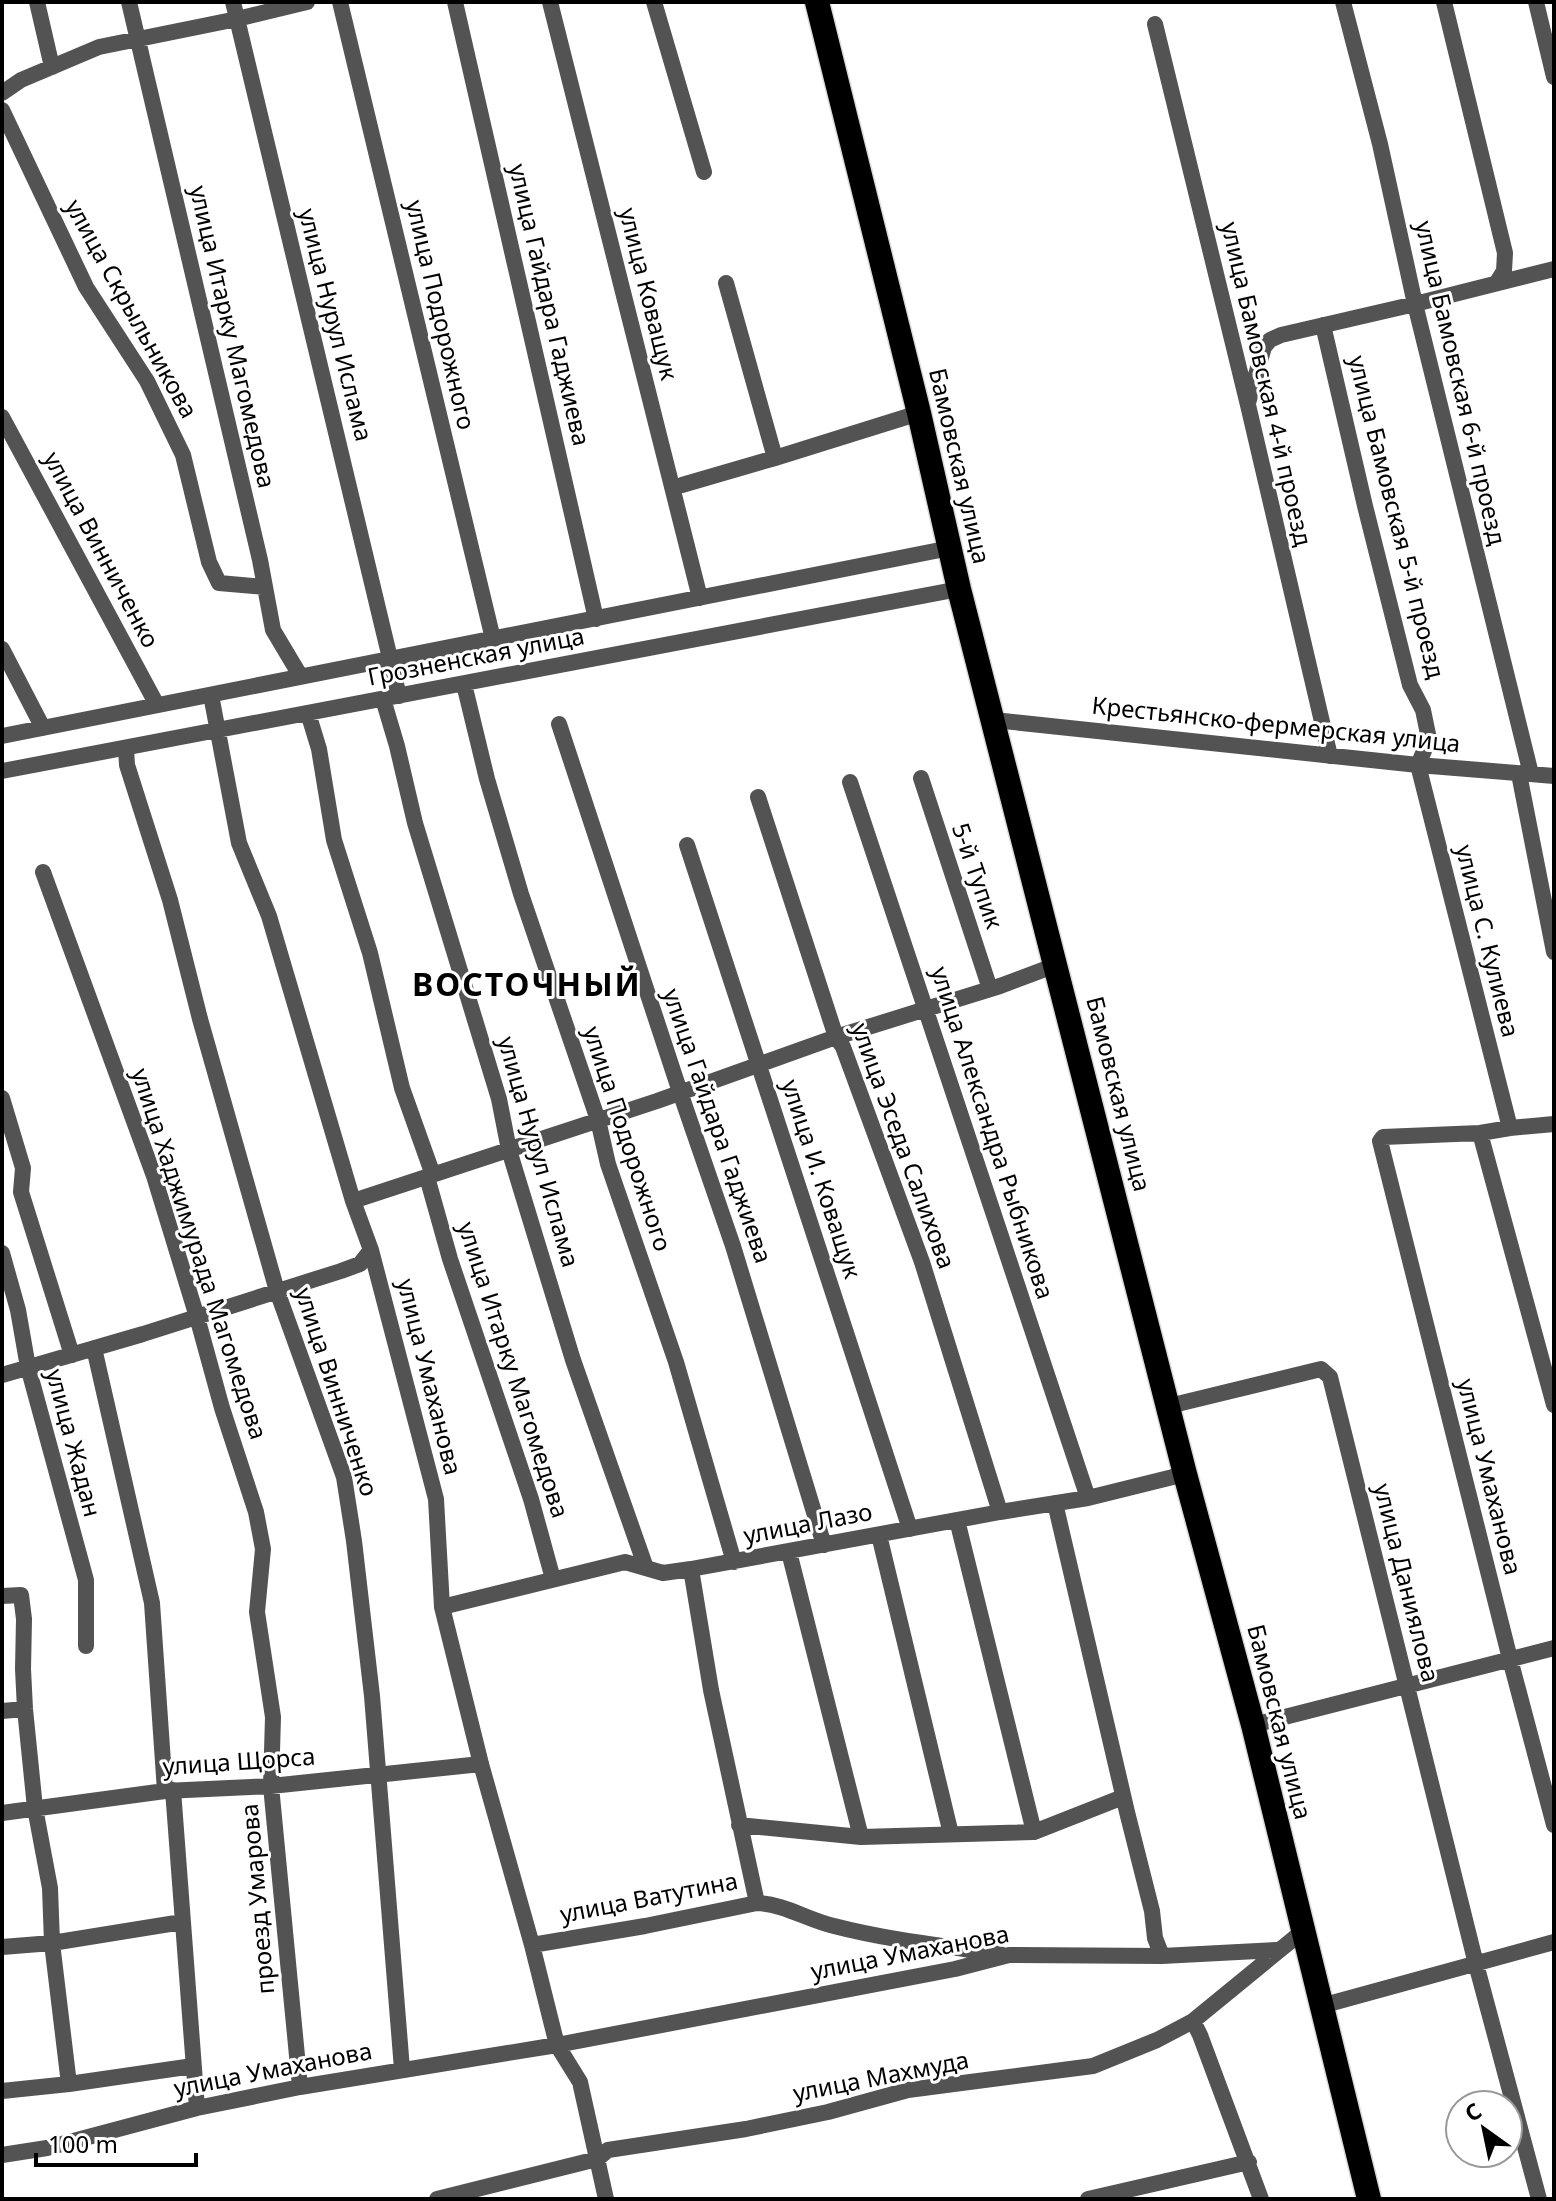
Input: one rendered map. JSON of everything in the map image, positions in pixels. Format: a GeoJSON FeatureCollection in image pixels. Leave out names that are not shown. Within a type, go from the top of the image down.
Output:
{"type":"FeatureCollection","features":[{"type":"Feature","properties":{"kind":"highway","name":"Бамовская улица"},"geometry":{"type":"LineString","coordinates":[[817,2],[919,413],[959,589],[1185,1474],[1253,1725],[1369,2199]]}},
{"type":"Feature","properties":{"kind":"street"},"geometry":{"type":"LineString","coordinates":[[37,2],[52,67]]}},
{"type":"Feature","properties":{"kind":"street","name":"улица Итарку Магомедова"},"geometry":{"type":"LineString","coordinates":[[129,2],[273,630],[301,677]]}},
{"type":"Feature","properties":{"kind":"street"},"geometry":{"type":"LineString","coordinates":[[2,93],[21,80],[99,47],[235,10],[307,2]]}},
{"type":"Feature","properties":{"kind":"street","name":"улица Подорожного"},"geometry":{"type":"LineString","coordinates":[[340,2],[493,639]]}},
{"type":"Feature","properties":{"kind":"street","name":"улица Гайдара Гаджиева"},"geometry":{"type":"LineString","coordinates":[[455,2],[596,619]]}},
{"type":"Feature","properties":{"kind":"street","name":"улица Коващук"},"geometry":{"type":"LineString","coordinates":[[550,2],[700,598]]}},
{"type":"Feature","properties":{"kind":"street"},"geometry":{"type":"LineString","coordinates":[[654,2],[704,172]]}},
{"type":"Feature","properties":{"kind":"street","name":"улица Бамовская 6-й проезд"},"geometry":{"type":"LineString","coordinates":[[1343,2],[1380,144],[1525,774],[1554,952]]}},
{"type":"Feature","properties":{"kind":"street"},"geometry":{"type":"LineString","coordinates":[[1444,2],[1505,253],[1504,271],[1497,282]]}},
{"type":"Feature","properties":{"kind":"street"},"geometry":{"type":"LineString","coordinates":[[1536,2],[1554,77]]}},
{"type":"Feature","properties":{"kind":"street","name":"улица Нурул Ислама"},"geometry":{"type":"LineString","coordinates":[[235,10],[391,659],[391,698],[397,746],[415,823],[499,1099],[509,1150],[573,1360],[646,1568]]}},
{"type":"Feature","properties":{"kind":"street","name":"улица Бамовская 4-й проезд"},"geometry":{"type":"LineString","coordinates":[[1155,24],[1330,756]]}},
{"type":"Feature","properties":{"kind":"street","name":"улица Скрыльникова"},"geometry":{"type":"LineString","coordinates":[[2,110],[86,287],[147,381],[183,455],[209,562],[219,583],[265,587]]}},
{"type":"Feature","properties":{"kind":"street"},"geometry":{"type":"LineString","coordinates":[[1248,405],[1264,347],[1281,335],[1554,269]]}},
{"type":"Feature","properties":{"kind":"street"},"geometry":{"type":"LineString","coordinates":[[726,283],[775,458]]}},
{"type":"Feature","properties":{"kind":"street","name":"улица Бамовская 5-й проезд"},"geometry":{"type":"LineString","coordinates":[[1323,325],[1410,685],[1423,710],[1429,739],[1418,765]]}},
{"type":"Feature","properties":{"kind":"street"},"geometry":{"type":"LineString","coordinates":[[682,485],[919,413]]}},
{"type":"Feature","properties":{"kind":"street","name":"улица Винниченко"},"geometry":{"type":"LineString","coordinates":[[2,417],[157,705]]}},
{"type":"Feature","properties":{"kind":"street","name":"Грозненская улица"},"geometry":{"type":"LineString","coordinates":[[2,736],[950,548]]}},
{"type":"Feature","properties":{"kind":"street","name":"Грозненская улица"},"geometry":{"type":"LineString","coordinates":[[2,771],[959,589]]}},
{"type":"Feature","properties":{"kind":"street"},"geometry":{"type":"LineString","coordinates":[[2,649],[43,728]]}},
{"type":"Feature","properties":{"kind":"street","name":"улица Подорожного"},"geometry":{"type":"LineString","coordinates":[[464,684],[487,779],[521,894],[676,1362],[734,1562]]}},
{"type":"Feature","properties":{"kind":"street","name":"улица Умаханова"},"geometry":{"type":"LineString","coordinates":[[211,695],[239,843],[269,916],[382,1290],[436,1499],[442,1607],[557,2045],[580,2082],[606,2199]]}},
{"type":"Feature","properties":{"kind":"street","name":"улица Итарку Магомедова"},"geometry":{"type":"LineString","coordinates":[[308,713],[319,749],[334,840],[370,953],[402,1088],[430,1176],[450,1259],[531,1499],[553,1579]]}},
{"type":"Feature","properties":{"kind":"street","name":"Крестьянско-фермерская улица"},"geometry":{"type":"LineString","coordinates":[[994,720],[1418,765],[1554,776]]}},
{"type":"Feature","properties":{"kind":"street","name":"улица Гайдара Гаджиева"},"geometry":{"type":"LineString","coordinates":[[559,724],[733,1246],[824,1545]]}},
{"type":"Feature","properties":{"kind":"street","name":"улица Винниченко"},"geometry":{"type":"LineString","coordinates":[[126,748],[127,765],[170,900],[200,1019],[277,1291],[344,1477],[372,1696],[402,2069]]}},
{"type":"Feature","properties":{"kind":"street","name":"улица С. Кулиева"},"geometry":{"type":"LineString","coordinates":[[1418,765],[1510,1128]]}},
{"type":"Feature","properties":{"kind":"street","name":"5-й Тупик"},"geometry":{"type":"LineString","coordinates":[[921,778],[990,989]]}},
{"type":"Feature","properties":{"kind":"street","name":"улица Александра Рыбникова"},"geometry":{"type":"LineString","coordinates":[[850,782],[1088,1498]]}},
{"type":"Feature","properties":{"kind":"street","name":"улица Эседа Салихова"},"geometry":{"type":"LineString","coordinates":[[758,797],[836,1037],[843,1047],[922,1262],[1000,1512]]}},
{"type":"Feature","properties":{"kind":"street","name":"улица И. Коващук"},"geometry":{"type":"LineString","coordinates":[[687,845],[910,1529]]}},
{"type":"Feature","properties":{"kind":"street","name":"улица Хаджимурада Магомедова"},"geometry":{"type":"LineString","coordinates":[[43,872],[154,1176],[256,1512],[263,1549],[257,1612]]}},
{"type":"Feature","properties":{"kind":"street"},"geometry":{"type":"LineString","coordinates":[[353,1201],[1056,965]]}},
{"type":"Feature","properties":{"kind":"street"},"geometry":{"type":"LineString","coordinates":[[2,1098],[23,1168],[21,1192],[72,1355]]}},
{"type":"Feature","properties":{"kind":"street"},"geometry":{"type":"LineString","coordinates":[[1554,1124],[1480,1133],[1554,1405]]}},
{"type":"Feature","properties":{"kind":"street","name":"улица Умаханова"},"geometry":{"type":"LineString","coordinates":[[1480,1133],[1383,1137],[1380,1141],[1554,1825]]}},
{"type":"Feature","properties":{"kind":"street"},"geometry":{"type":"LineString","coordinates":[[2,1375],[341,1271],[360,1264],[371,1250]]}},
{"type":"Feature","properties":{"kind":"street","name":"улица Жадан"},"geometry":{"type":"LineString","coordinates":[[2,1253],[18,1310],[28,1367],[86,1580],[86,1646]]}},
{"type":"Feature","properties":{"kind":"street"},"geometry":{"type":"LineString","coordinates":[[341,1271],[363,1276],[382,1290]]}},
{"type":"Feature","properties":{"kind":"street"},"geometry":{"type":"LineString","coordinates":[[94,1348],[152,1603],[197,2108]]}},
{"type":"Feature","properties":{"kind":"street","name":"улица Даниялова"},"geometry":{"type":"LineString","coordinates":[[1169,1406],[1321,1369],[1330,1377],[1476,1964],[1539,2199]]}},
{"type":"Feature","properties":{"kind":"street","name":"улица Лазо"},"geometry":{"type":"LineString","coordinates":[[442,1607],[625,1562],[663,1573],[691,1569],[1088,1498],[1185,1474]]}},
{"type":"Feature","properties":{"kind":"street"},"geometry":{"type":"LineString","coordinates":[[1055,1503],[1152,1911],[1155,1938],[1162,1956]]}},
{"type":"Feature","properties":{"kind":"street"},"geometry":{"type":"LineString","coordinates":[[957,1520],[1034,1832]]}},
{"type":"Feature","properties":{"kind":"street"},"geometry":{"type":"LineString","coordinates":[[879,1535],[951,1834]]}},
{"type":"Feature","properties":{"kind":"street"},"geometry":{"type":"LineString","coordinates":[[789,1552],[861,1837]]}},
{"type":"Feature","properties":{"kind":"street"},"geometry":{"type":"LineString","coordinates":[[691,1569],[711,1690],[757,1903]]}},
{"type":"Feature","properties":{"kind":"street"},"geometry":{"type":"LineString","coordinates":[[2,1596],[21,1595],[25,1709],[35,1808],[50,1888],[52,1943],[69,2084]]}},
{"type":"Feature","properties":{"kind":"street","name":"проезд Умарова"},"geometry":{"type":"LineString","coordinates":[[257,1612],[273,1717],[271,1786],[300,2087]]}},
{"type":"Feature","properties":{"kind":"street"},"geometry":{"type":"LineString","coordinates":[[1253,1725],[1554,1648]]}},
{"type":"Feature","properties":{"kind":"street"},"geometry":{"type":"LineString","coordinates":[[2,1711],[25,1709]]}},
{"type":"Feature","properties":{"kind":"street","name":"улица Щорса"},"geometry":{"type":"LineString","coordinates":[[2,1813],[169,1790],[271,1786],[481,1764]]}},
{"type":"Feature","properties":{"kind":"street"},"geometry":{"type":"LineString","coordinates":[[739,1825],[861,1837],[1034,1832],[1125,1805]]}},
{"type":"Feature","properties":{"kind":"street","name":"улица Ватутина"},"geometry":{"type":"LineString","coordinates":[[532,1945],[770,1903],[830,1925],[886,1938],[1009,1955]]}},
{"type":"Feature","properties":{"kind":"street"},"geometry":{"type":"LineString","coordinates":[[2,1947],[52,1943],[182,1922]]}},
{"type":"Feature","properties":{"kind":"street","name":"улица Махмуда"},"geometry":{"type":"LineString","coordinates":[[437,2199],[597,2159],[608,2150],[746,2129],[828,2112],[908,2090],[1093,2066],[1157,2040],[1193,2021],[1303,1931]]}},
{"type":"Feature","properties":{"kind":"street"},"geometry":{"type":"LineString","coordinates":[[1321,2006],[1554,1942]]}},
{"type":"Feature","properties":{"kind":"street","name":"улица Умаханова"},"geometry":{"type":"LineString","coordinates":[[2,2155],[47,2148],[197,2108],[300,2087],[557,2045],[939,1972],[1009,1955],[1162,1956],[1277,1950]]}},
{"type":"Feature","properties":{"kind":"street"},"geometry":{"type":"LineString","coordinates":[[1193,2021],[1261,2199]]}},
{"type":"Feature","properties":{"kind":"street"},"geometry":{"type":"LineString","coordinates":[[2,2091],[193,2066]]}},
{"type":"Feature","properties":{"kind":"street"},"geometry":{"type":"LineString","coordinates":[[1088,2199],[1249,2162]]}},
{"type":"Feature","properties":{"kind":"district","name":"ВОСТОЧНЫЙ"},"geometry":{"type":"Point","coordinates":[527,985]}}]}
